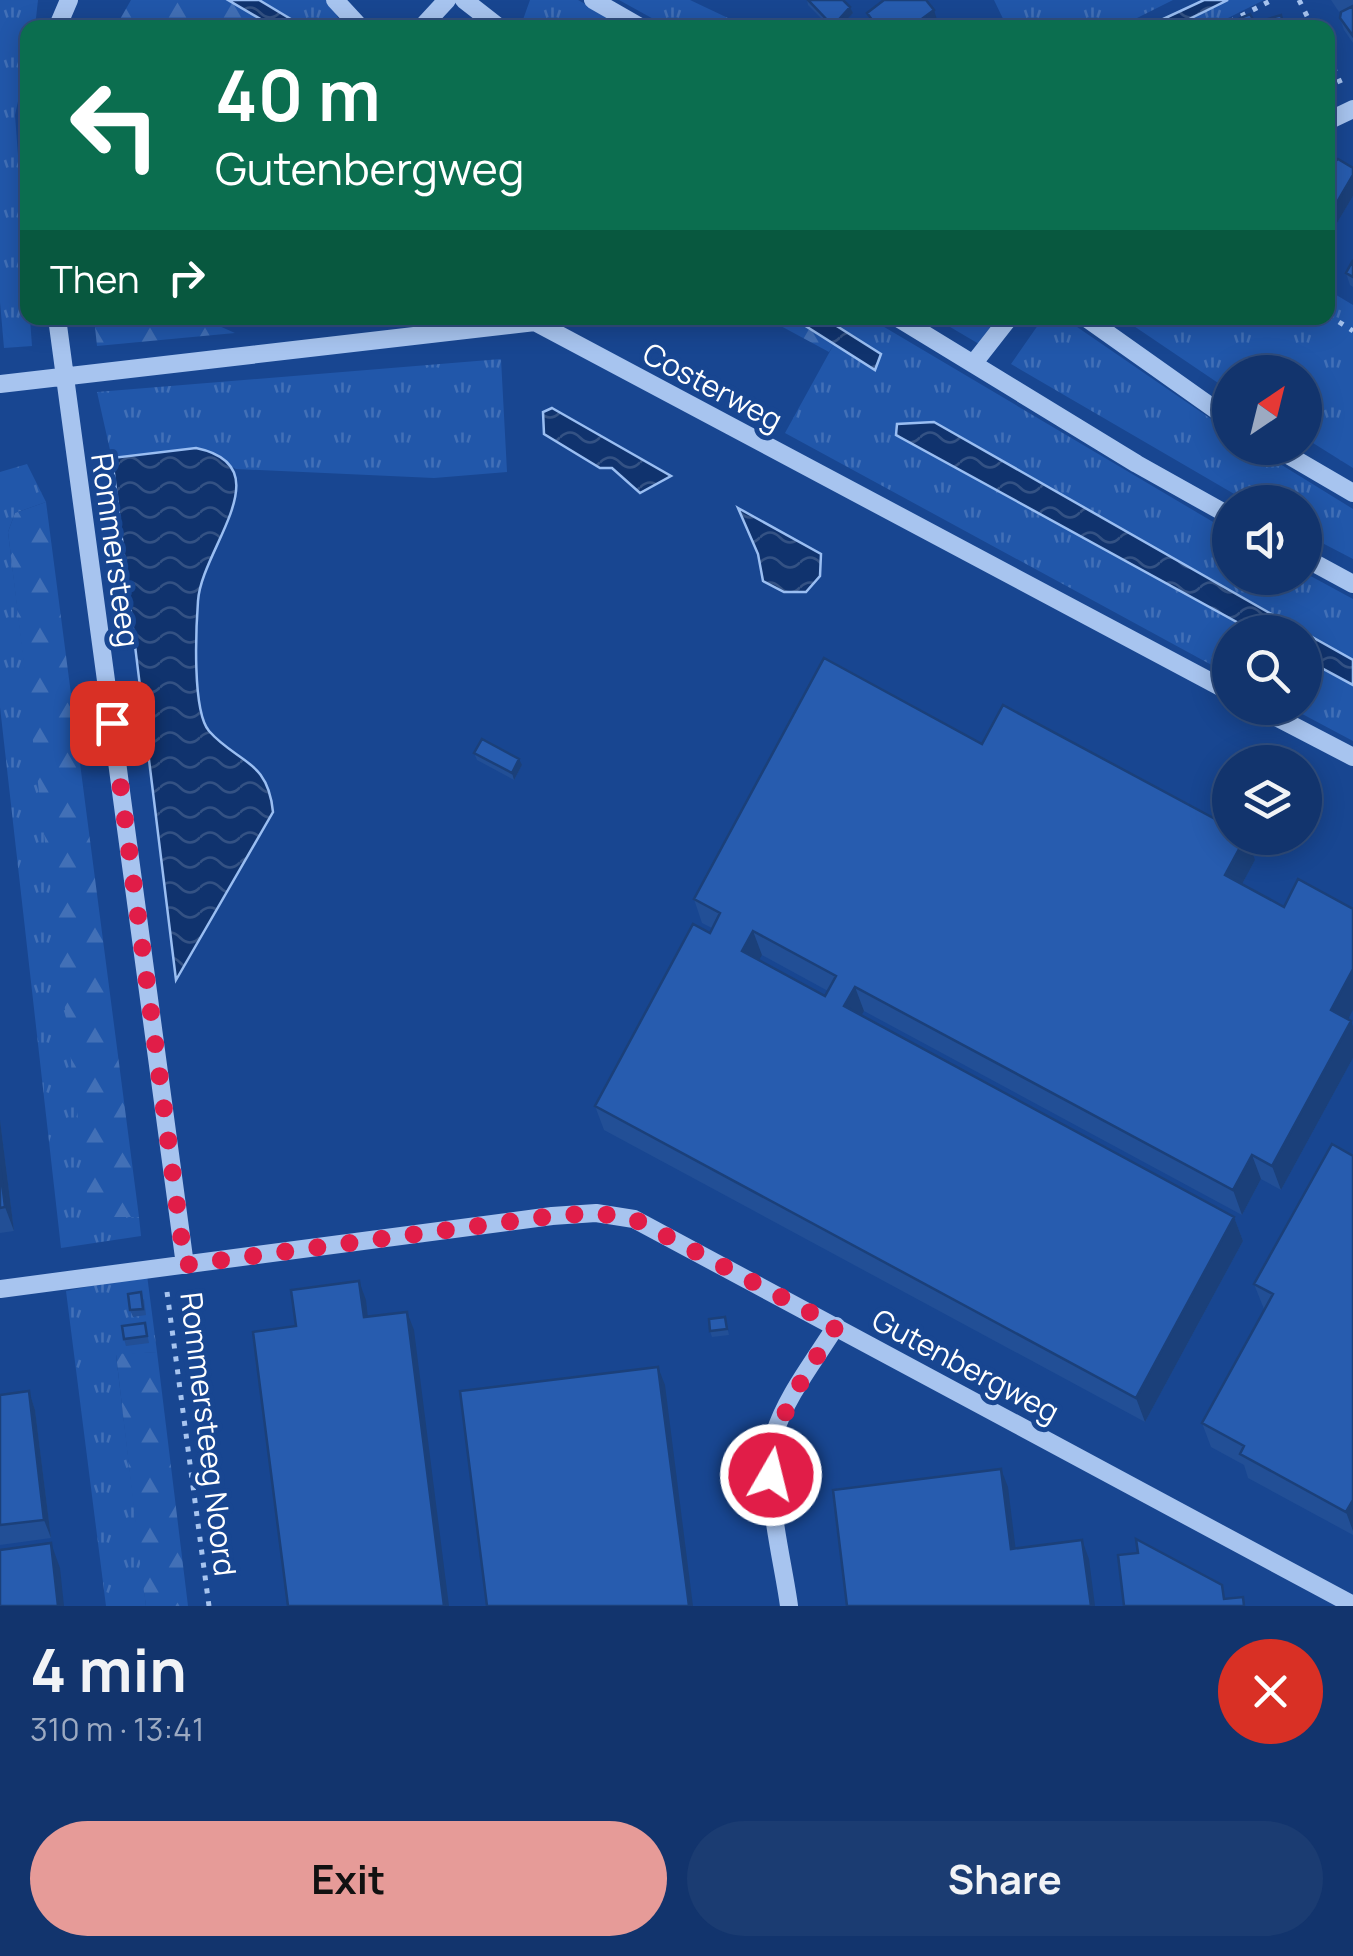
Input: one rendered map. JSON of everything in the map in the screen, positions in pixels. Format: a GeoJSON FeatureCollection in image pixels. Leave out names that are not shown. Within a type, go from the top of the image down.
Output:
{"type":"FeatureCollection","features":[{"type":"Feature","properties":{"kind":"street"},"geometry":{"type":"LineString","coordinates":[[336,0],[354,20]]}},
{"type":"Feature","properties":{"kind":"street"},"geometry":{"type":"LineString","coordinates":[[464,0],[490,20]]}},
{"type":"Feature","properties":{"kind":"street"},"geometry":{"type":"LineString","coordinates":[[593,0],[628,20]]}},
{"type":"Feature","properties":{"kind":"street","name":"Rommersteeg"},"geometry":{"type":"LineString","coordinates":[[58,325],[185,1265]]}},
{"type":"Feature","properties":{"kind":"street","name":"Costerweg"},"geometry":{"type":"LineString","coordinates":[[0,384],[508,325]]}},
{"type":"Feature","properties":{"kind":"street","name":"Costerweg"},"geometry":{"type":"LineString","coordinates":[[541,325],[1212,682]]}},
{"type":"Feature","properties":{"kind":"street"},"geometry":{"type":"LineString","coordinates":[[909,325],[1212,505]]}},
{"type":"Feature","properties":{"kind":"street"},"geometry":{"type":"LineString","coordinates":[[973,364],[1003,325]]}},
{"type":"Feature","properties":{"kind":"street"},"geometry":{"type":"LineString","coordinates":[[1096,325],[1212,407]]}},
{"type":"Feature","properties":{"kind":"street"},"geometry":{"type":"LineString","coordinates":[[1305,465],[1353,493]]}},
{"type":"Feature","properties":{"kind":"street"},"geometry":{"type":"LineString","coordinates":[[1322,567],[1353,584]]}},
{"type":"Feature","properties":{"kind":"street"},"geometry":{"type":"LineString","coordinates":[[1291,725],[1353,758]]}},
{"type":"Feature","properties":{"kind":"street","name":"Gutenbergweg"},"geometry":{"type":"LineString","coordinates":[[0,1289],[596,1213],[634,1219],[1353,1605]]}},
{"type":"Feature","properties":{"kind":"street"},"geometry":{"type":"LineString","coordinates":[[789,1606],[771,1475],[773,1438],[785,1408],[836,1326]]}},
{"type":"Feature","properties":{"kind":"path"},"geometry":{"type":"LineString","coordinates":[[1233,20],[1272,0]]}},
{"type":"Feature","properties":{"kind":"path"},"geometry":{"type":"LineString","coordinates":[[1335,71],[1352,111]]}},
{"type":"Feature","properties":{"kind":"path","name":"Rommersteeg Noord"},"geometry":{"type":"LineString","coordinates":[[164,1268],[209,1606]]}},
{"type":"Feature","properties":{"kind":"green space"},"geometry":{"type":"Polygon","coordinates":[[[0,0],[38,0],[36,20],[20,20],[20,92],[15,115],[20,183],[20,325],[30,325],[32,346],[4,348],[0,302],[0,0]]]}},
{"type":"Feature","properties":{"kind":"green space"},"geometry":{"type":"Polygon","coordinates":[[[131,0],[228,0],[262,20],[120,20],[131,0]]]}},
{"type":"Feature","properties":{"kind":"green space"},"geometry":{"type":"Polygon","coordinates":[[[259,0],[329,0],[339,20],[292,20],[259,0]]]}},
{"type":"Feature","properties":{"kind":"green space"},"geometry":{"type":"Polygon","coordinates":[[[530,0],[578,0],[614,20],[523,20],[530,0]]]}},
{"type":"Feature","properties":{"kind":"green space"},"geometry":{"type":"Polygon","coordinates":[[[619,0],[690,0],[732,20],[655,20],[619,0]]]}},
{"type":"Feature","properties":{"kind":"green space"},"geometry":{"type":"Polygon","coordinates":[[[994,0],[1173,0],[1133,20],[1004,20],[994,0]]]}},
{"type":"Feature","properties":{"kind":"green space"},"geometry":{"type":"Polygon","coordinates":[[[1228,0],[1264,0],[1224,20],[1189,20],[1228,0]]]}},
{"type":"Feature","properties":{"kind":"green space"},"geometry":{"type":"Polygon","coordinates":[[[1335,294],[1353,305],[1353,468],[1322,449],[1322,355],[1212,355],[1212,379],[1132,325],[1335,325],[1335,294]]]}},
{"type":"Feature","properties":{"kind":"green space"},"geometry":{"type":"Polygon","coordinates":[[[95,325],[217,325],[235,333],[97,346],[95,325]]]}},
{"type":"Feature","properties":{"kind":"green space"},"geometry":{"type":"Polygon","coordinates":[[[779,325],[804,325],[834,344],[829,352],[779,325]]]}},
{"type":"Feature","properties":{"kind":"green space"},"geometry":{"type":"Polygon","coordinates":[[[835,325],[881,325],[1212,521],[1212,595],[1322,595],[1322,582],[1353,599],[1353,741],[1322,724],[1322,615],[1212,615],[1212,665],[785,433],[834,344],[874,370],[880,354],[835,325]]]}},
{"type":"Feature","properties":{"kind":"green space"},"geometry":{"type":"Polygon","coordinates":[[[947,325],[998,325],[984,347],[947,325]]]}},
{"type":"Feature","properties":{"kind":"green space"},"geometry":{"type":"Polygon","coordinates":[[[1038,325],[1074,325],[1212,420],[1212,465],[1282,465],[1314,485],[1219,485],[1011,364],[1038,325]]]}},
{"type":"Feature","properties":{"kind":"green space"},"geometry":{"type":"Polygon","coordinates":[[[501,359],[507,472],[434,478],[236,469],[198,448],[112,459],[97,392],[501,359]]]}},
{"type":"Feature","properties":{"kind":"green space"},"geometry":{"type":"Polygon","coordinates":[[[27,464],[46,502],[15,513],[8,532],[54,903],[102,1217],[139,1217],[141,1236],[61,1248],[0,707],[0,472],[27,464]]]}},
{"type":"Feature","properties":{"kind":"green space"},"geometry":{"type":"Polygon","coordinates":[[[1322,490],[1353,509],[1353,559],[1322,543],[1322,490]]]}},
{"type":"Feature","properties":{"kind":"green space"},"geometry":{"type":"Polygon","coordinates":[[[46,502],[139,1217],[102,1217],[89,1211],[8,532],[15,513],[46,502]]]}},
{"type":"Feature","properties":{"kind":"green space"},"geometry":{"type":"Polygon","coordinates":[[[147,1275],[157,1352],[116,1355],[146,1606],[106,1606],[66,1291],[147,1275]]]}},
{"type":"Feature","properties":{"kind":"green space"},"geometry":{"type":"Polygon","coordinates":[[[157,1352],[188,1606],[146,1606],[141,1571],[116,1354],[157,1352]]]}},
{"type":"Feature","properties":{"kind":"water"},"geometry":{"type":"Polygon","coordinates":[[[228,0],[259,0],[292,20],[262,20],[228,0]]]}},
{"type":"Feature","properties":{"kind":"water"},"geometry":{"type":"Polygon","coordinates":[[[1204,0],[1228,0],[1187,20],[1161,20],[1204,0]]]}},
{"type":"Feature","properties":{"kind":"water"},"geometry":{"type":"Polygon","coordinates":[[[804,325],[835,325],[881,354],[875,370],[804,325]]]}},
{"type":"Feature","properties":{"kind":"water"},"geometry":{"type":"Polygon","coordinates":[[[552,408],[671,476],[640,493],[612,468],[600,468],[544,434],[543,412],[552,408]]]}},
{"type":"Feature","properties":{"kind":"water"},"geometry":{"type":"Polygon","coordinates":[[[934,422],[1212,580],[1212,595],[1238,595],[1273,615],[1224,615],[896,435],[897,424],[934,422]]]}},
{"type":"Feature","properties":{"kind":"water"},"geometry":{"type":"Polygon","coordinates":[[[196,448],[221,458],[234,472],[236,491],[202,580],[198,601],[196,669],[200,706],[209,731],[265,781],[273,812],[176,980],[112,458],[196,448]]]}},
{"type":"Feature","properties":{"kind":"water"},"geometry":{"type":"Polygon","coordinates":[[[738,508],[821,554],[820,576],[806,592],[784,592],[763,581],[758,554],[738,508]]]}},
{"type":"Feature","properties":{"kind":"water"},"geometry":{"type":"Polygon","coordinates":[[[1322,643],[1353,660],[1353,685],[1322,668],[1322,643]]]}},
{"type":"Feature","properties":{"kind":"building"},"geometry":{"type":"Polygon","coordinates":[[[808,0],[843,0],[850,7],[838,20],[827,20],[808,0]]]}},
{"type":"Feature","properties":{"kind":"building"},"geometry":{"type":"Polygon","coordinates":[[[884,0],[926,0],[934,10],[920,20],[872,20],[867,13],[884,0]]]}},
{"type":"Feature","properties":{"kind":"building"},"geometry":{"type":"Polygon","coordinates":[[[1353,6],[1353,36],[1340,18],[1341,12],[1353,6]]]}},
{"type":"Feature","properties":{"kind":"building"},"geometry":{"type":"Polygon","coordinates":[[[1338,159],[1353,168],[1353,175],[1335,206],[1338,159]]]}},
{"type":"Feature","properties":{"kind":"building"},"geometry":{"type":"Polygon","coordinates":[[[824,658],[982,744],[1003,705],[1212,817],[1212,855],[1236,855],[1225,875],[1284,907],[1298,879],[1353,909],[1353,969],[1331,1010],[1351,1021],[1272,1166],[1252,1155],[1233,1190],[855,987],[844,1006],[1234,1217],[1136,1398],[595,1106],[693,924],[710,933],[720,913],[694,899],[824,658]],[[753,931],[742,951],[825,996],[836,976],[753,931]]]}},
{"type":"Feature","properties":{"kind":"building"},"geometry":{"type":"Polygon","coordinates":[[[482,739],[519,759],[512,773],[474,753],[482,739]]]}},
{"type":"Feature","properties":{"kind":"building"},"geometry":{"type":"Polygon","coordinates":[[[1332,1144],[1353,1156],[1353,1500],[1346,1512],[1240,1454],[1244,1446],[1202,1423],[1273,1294],[1254,1284],[1332,1144]]]}},
{"type":"Feature","properties":{"kind":"building"},"geometry":{"type":"Polygon","coordinates":[[[0,1166],[5,1207],[0,1208],[0,1166]]]}},
{"type":"Feature","properties":{"kind":"building"},"geometry":{"type":"Polygon","coordinates":[[[359,1281],[364,1317],[407,1312],[444,1606],[288,1606],[253,1332],[296,1326],[291,1290],[359,1281]]]}},
{"type":"Feature","properties":{"kind":"building"},"geometry":{"type":"Polygon","coordinates":[[[141,1292],[143,1309],[130,1310],[128,1294],[141,1292]]]}},
{"type":"Feature","properties":{"kind":"building"},"geometry":{"type":"Polygon","coordinates":[[[725,1317],[727,1329],[710,1331],[709,1319],[725,1317]]]}},
{"type":"Feature","properties":{"kind":"building"},"geometry":{"type":"Polygon","coordinates":[[[145,1323],[147,1336],[124,1339],[122,1326],[145,1323]]]}},
{"type":"Feature","properties":{"kind":"building"},"geometry":{"type":"Polygon","coordinates":[[[658,1367],[689,1606],[487,1606],[460,1391],[658,1367]]]}},
{"type":"Feature","properties":{"kind":"building"},"geometry":{"type":"Polygon","coordinates":[[[29,1391],[44,1520],[0,1525],[0,1395],[29,1391]]]}},
{"type":"Feature","properties":{"kind":"building"},"geometry":{"type":"Polygon","coordinates":[[[1001,1469],[1011,1549],[1082,1540],[1091,1606],[847,1606],[833,1490],[1001,1469]]]}},
{"type":"Feature","properties":{"kind":"building"},"geometry":{"type":"Polygon","coordinates":[[[1136,1539],[1222,1585],[1224,1599],[1243,1597],[1244,1606],[1124,1606],[1118,1555],[1138,1553],[1136,1539]]]}},
{"type":"Feature","properties":{"kind":"building"},"geometry":{"type":"Polygon","coordinates":[[[51,1543],[58,1606],[0,1606],[0,1550],[51,1543]]]}},
{"type":"Feature","properties":{"kind":"route"},"geometry":{"type":"LineString","coordinates":[[112,723],[185,1265],[552,1216],[596,1213],[634,1219],[836,1326],[785,1408],[773,1438],[771,1475]]}}]}
